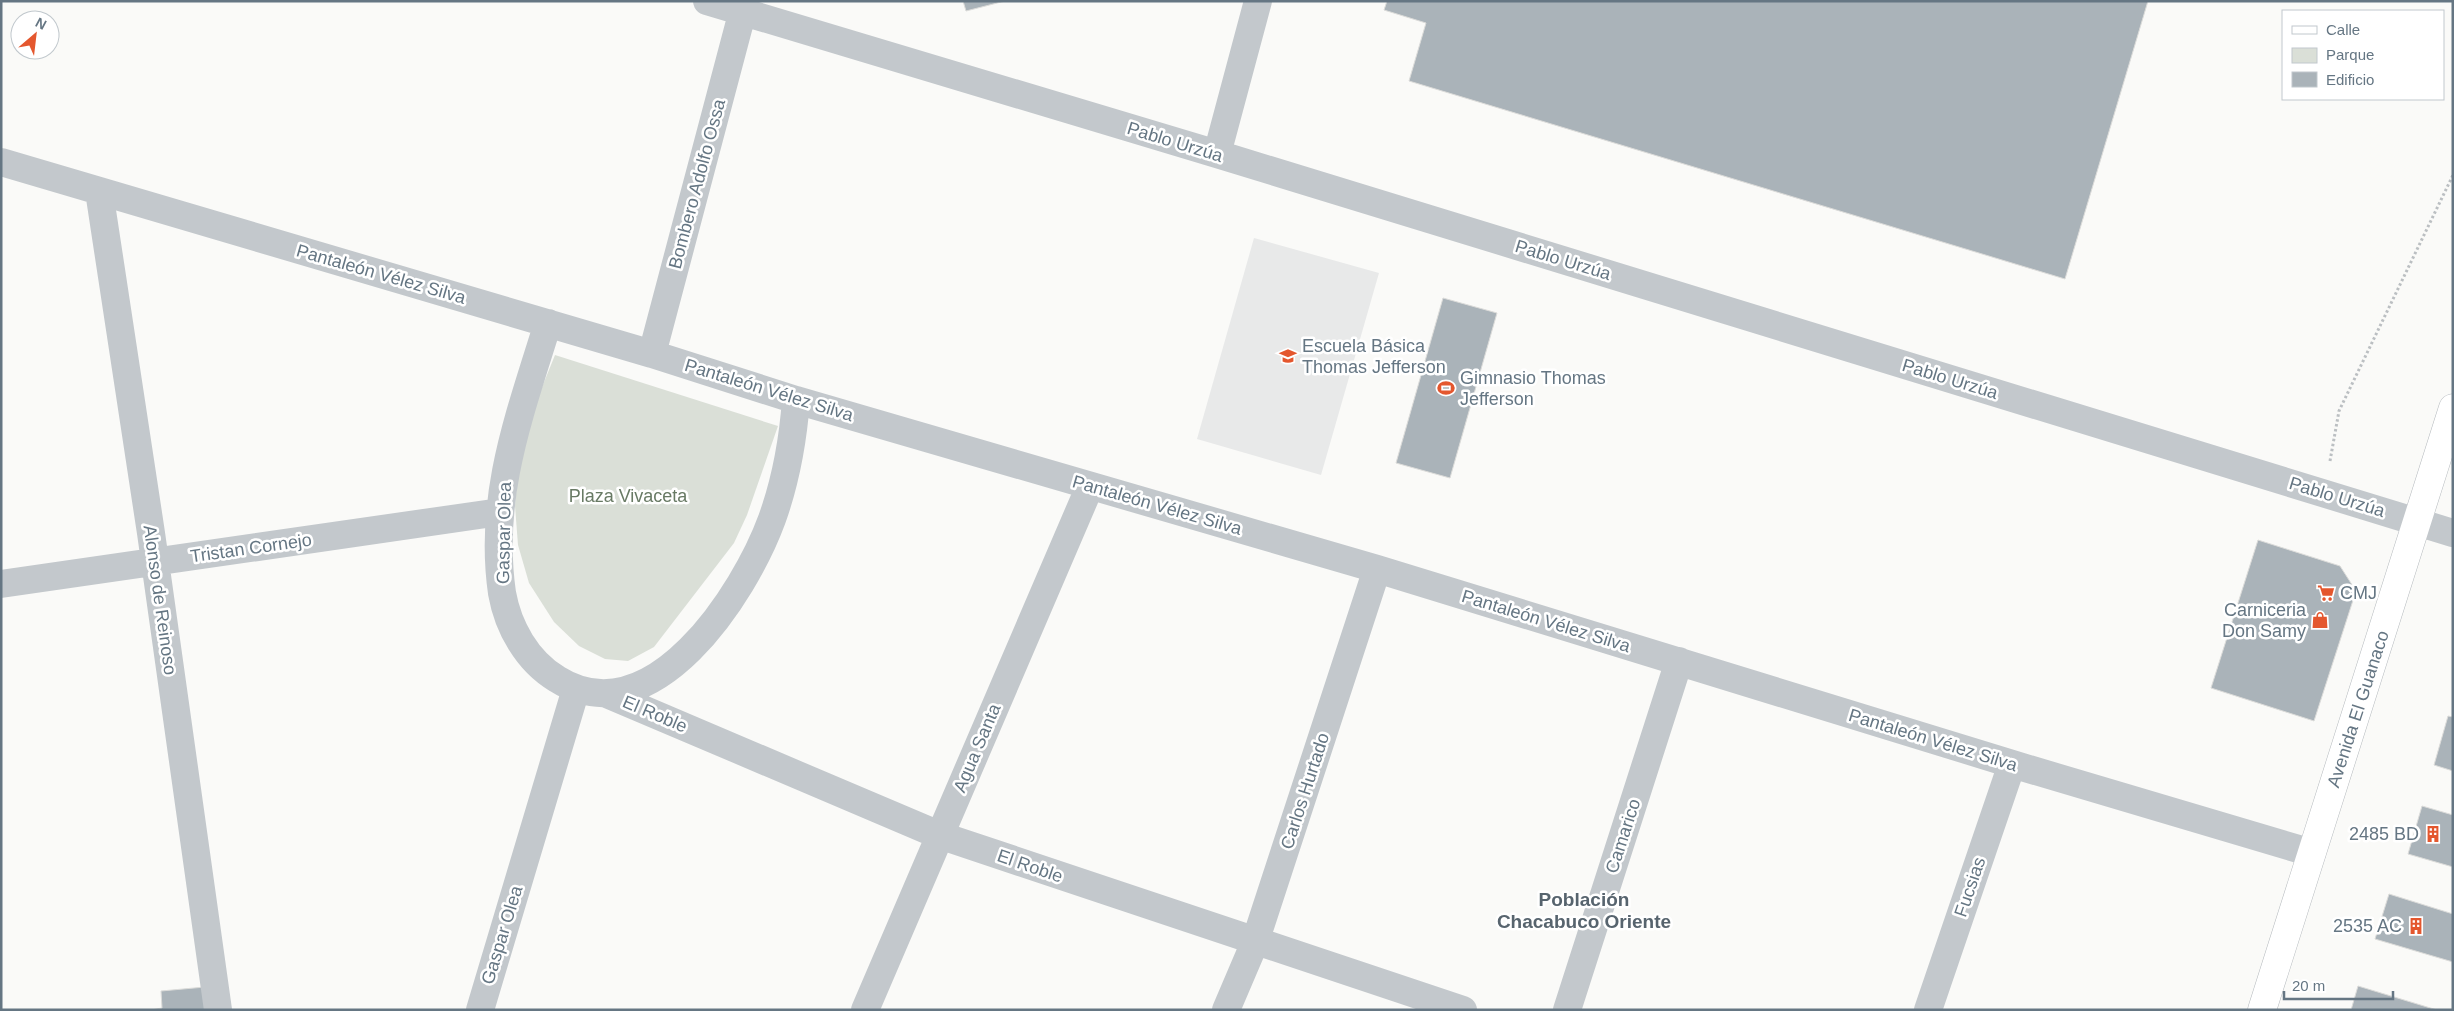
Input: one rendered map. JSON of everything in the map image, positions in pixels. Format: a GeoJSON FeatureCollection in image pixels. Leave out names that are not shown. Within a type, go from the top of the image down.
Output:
{"type":"FeatureCollection","features":[{"type":"Feature","properties":{"kind":"main road","name":"Avenida El Guanaco"},"geometry":{"type":"LineString","coordinates":[[2262,1010],[2450,423]]}},
{"type":"Feature","properties":{"kind":"street","name":"Pablo Urzúa"},"geometry":{"type":"LineString","coordinates":[[706,1],[742,14],[1217,154],[2453,532]]}},
{"type":"Feature","properties":{"kind":"street"},"geometry":{"type":"LineString","coordinates":[[1217,154],[1258,1]]}},
{"type":"Feature","properties":{"kind":"street","name":"Bombero Adolfo Ossa"},"geometry":{"type":"LineString","coordinates":[[652,354],[742,14]]}},
{"type":"Feature","properties":{"kind":"street","name":"Pantaleón Vélez Silva"},"geometry":{"type":"LineString","coordinates":[[1,162],[652,354],[796,400],[1376,569],[2012,764],[2312,852]]}},
{"type":"Feature","properties":{"kind":"street","name":"Alonso de Reinoso"},"geometry":{"type":"LineString","coordinates":[[99,191],[155,562],[218,1010]]}},
{"type":"Feature","properties":{"kind":"street","name":"Gaspar Olea"},"geometry":{"type":"LineString","coordinates":[[548,324],[507,458],[500,512],[500,568],[502,594],[516,634],[534,662],[556,678],[576,689],[607,694],[629,690],[665,669],[702,636],[732,599],[764,538],[777,505],[792,442],[796,400]]}},
{"type":"Feature","properties":{"kind":"street","name":"Agua Santa"},"geometry":{"type":"LineString","coordinates":[[865,1010],[1090,486]]}},
{"type":"Feature","properties":{"kind":"street","name":"Tristan Cornejo"},"geometry":{"type":"LineString","coordinates":[[1,584],[500,512]]}},
{"type":"Feature","properties":{"kind":"street","name":"Carlos Hurtado"},"geometry":{"type":"LineString","coordinates":[[1226,1010],[1255,942],[1376,569]]}},
{"type":"Feature","properties":{"kind":"street","name":"Camarico"},"geometry":{"type":"LineString","coordinates":[[1567,1010],[1679,661]]}},
{"type":"Feature","properties":{"kind":"street","name":"Gaspar Olea"},"geometry":{"type":"LineString","coordinates":[[480,1010],[576,689]]}},
{"type":"Feature","properties":{"kind":"street","name":"El Roble"},"geometry":{"type":"LineString","coordinates":[[607,694],[939,836],[1463,1010]]}},
{"type":"Feature","properties":{"kind":"street","name":"Fucsias"},"geometry":{"type":"LineString","coordinates":[[1928,1010],[2012,764]]}},
{"type":"Feature","properties":{"kind":"path"},"geometry":{"type":"LineString","coordinates":[[2324,493],[2339,410],[2453,175]]}},
{"type":"Feature","properties":{"kind":"shaded area","name":"Escuela Básica Thomas Jefferson"},"geometry":{"type":"Polygon","coordinates":[[[1254,238],[1379,273],[1321,475],[1197,439],[1254,238]]]}},
{"type":"Feature","properties":{"kind":"green space","name":"Plaza Vivaceta"},"geometry":{"type":"Polygon","coordinates":[[[555,355],[778,426],[747,515],[734,543],[654,647],[628,661],[605,659],[579,646],[554,622],[529,583],[518,545],[515,506],[519,463],[529,419],[555,355]]]}},
{"type":"Feature","properties":{"kind":"building"},"geometry":{"type":"Polygon","coordinates":[[[963,1],[1005,1],[966,11],[963,1]]]}},
{"type":"Feature","properties":{"kind":"building"},"geometry":{"type":"Polygon","coordinates":[[[1387,1],[2148,1],[2065,279],[1409,81],[1426,23],[1384,10],[1387,1]]]}},
{"type":"Feature","properties":{"kind":"building","name":"Gimnasio Thomas Jefferson"},"geometry":{"type":"Polygon","coordinates":[[[1443,298],[1497,313],[1450,478],[1396,463],[1443,298]]]}},
{"type":"Feature","properties":{"kind":"building"},"geometry":{"type":"Polygon","coordinates":[[[2258,540],[2340,566],[2356,591],[2314,721],[2211,688],[2258,540]]]}},
{"type":"Feature","properties":{"kind":"building"},"geometry":{"type":"Polygon","coordinates":[[[2448,716],[2453,717],[2453,771],[2434,765],[2448,716]]]}},
{"type":"Feature","properties":{"kind":"building","name":"2485 BD"},"geometry":{"type":"Polygon","coordinates":[[[2422,806],[2453,815],[2453,867],[2408,854],[2422,806]]]}},
{"type":"Feature","properties":{"kind":"building","name":"2535 AC"},"geometry":{"type":"Polygon","coordinates":[[[2389,894],[2453,914],[2453,962],[2375,939],[2389,894]]]}},
{"type":"Feature","properties":{"kind":"building"},"geometry":{"type":"Polygon","coordinates":[[[2358,986],[2437,1010],[2351,1010],[2358,986]]]}},
{"type":"Feature","properties":{"kind":"building"},"geometry":{"type":"Polygon","coordinates":[[[205,987],[207,1010],[151,1010],[162,1008],[161,991],[205,987]]]}},
{"type":"Feature","properties":{"kind":"place","name":"Escuela Básica Thomas Jefferson"},"geometry":{"type":"Point","coordinates":[1288,356]}},
{"type":"Feature","properties":{"kind":"place","name":"Gimnasio Thomas Jefferson"},"geometry":{"type":"Point","coordinates":[1446,388]}},
{"type":"Feature","properties":{"kind":"place","name":"CMJ"},"geometry":{"type":"Point","coordinates":[2326,593]}},
{"type":"Feature","properties":{"kind":"place","name":"Carniceria Don Samy"},"geometry":{"type":"Point","coordinates":[2320,620]}},
{"type":"Feature","properties":{"kind":"place","name":"2485 BD"},"geometry":{"type":"Point","coordinates":[2433,834]}},
{"type":"Feature","properties":{"kind":"place","name":"2535 AC"},"geometry":{"type":"Point","coordinates":[2416,926]}},
{"type":"Feature","properties":{"kind":"district","name":"Población Chacabuco Oriente"},"geometry":{"type":"Point","coordinates":[1584,910]}}]}
